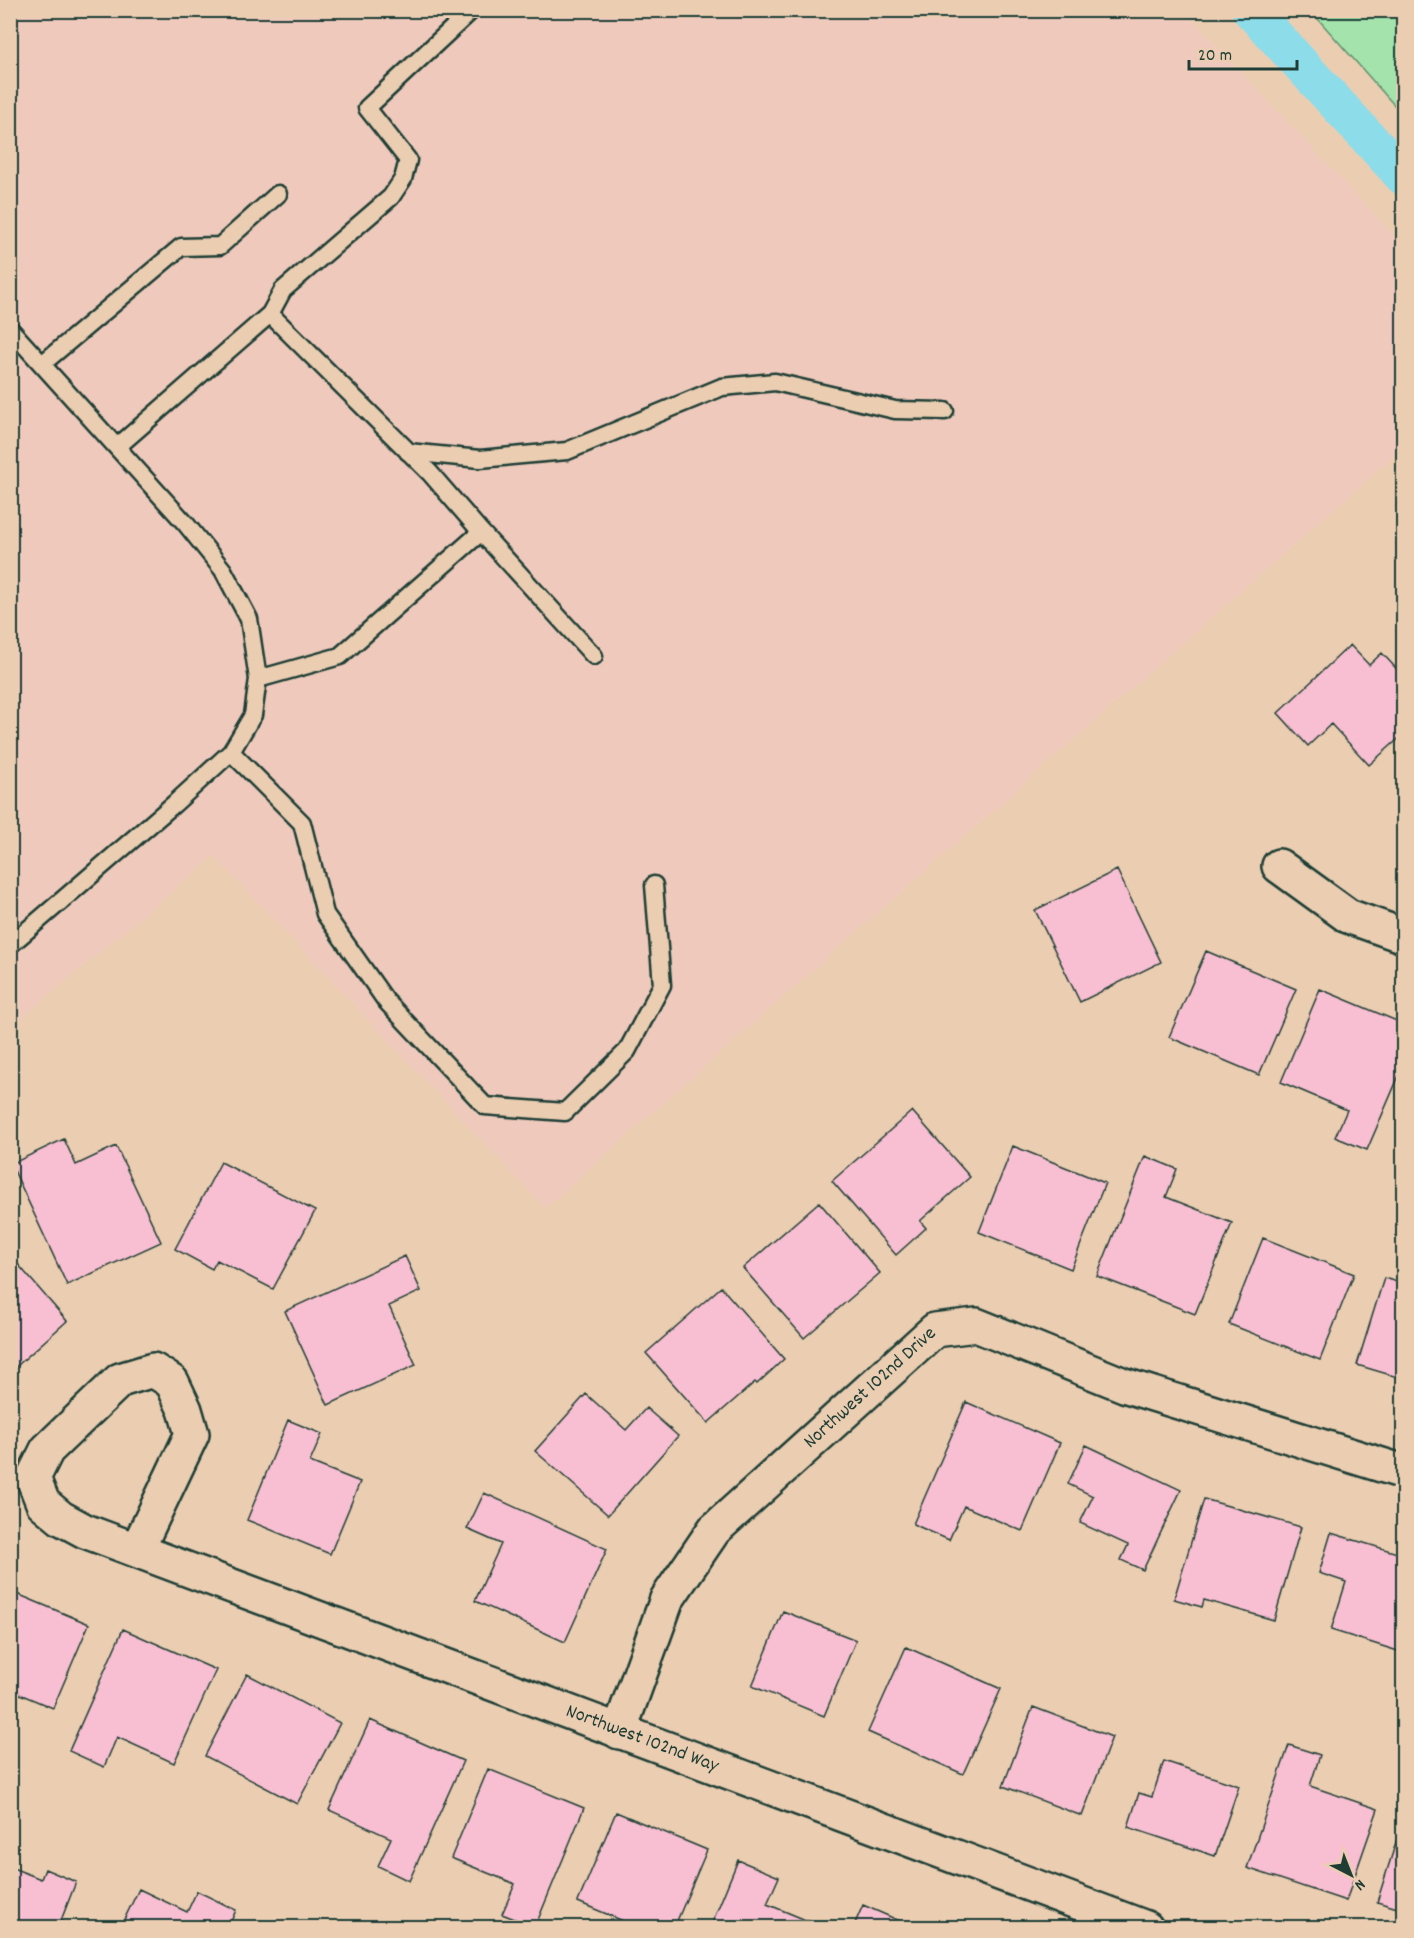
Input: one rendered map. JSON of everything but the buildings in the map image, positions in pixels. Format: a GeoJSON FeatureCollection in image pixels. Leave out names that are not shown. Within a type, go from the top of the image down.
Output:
{"type":"FeatureCollection","features":[{"type":"Feature","properties":{"kind":"street"},"geometry":{"type":"LineString","coordinates":[[1280,866],[1348,916],[1404,936]]}},
{"type":"Feature","properties":{"kind":"street","name":"Northwest 102nd Drive"},"geometry":{"type":"LineString","coordinates":[[619,1732],[667,1599],[714,1530],[935,1330],[976,1325],[1124,1385],[1404,1472]]}},
{"type":"Feature","properties":{"kind":"street","name":"Northwest 102nd Way"},"geometry":{"type":"LineString","coordinates":[[137,1550],[192,1434],[185,1410],[172,1382],[153,1370],[120,1380],[47,1450],[33,1478],[43,1503],[61,1518],[85,1532],[1146,1928]]}},
{"type":"Feature","properties":{"kind":"lane"},"geometry":{"type":"LineString","coordinates":[[117,447],[270,314],[283,290],[391,197],[403,179],[408,160],[367,108],[472,10]]}},
{"type":"Feature","properties":{"kind":"lane"},"geometry":{"type":"LineString","coordinates":[[42,364],[181,247],[220,246],[278,194]]}},
{"type":"Feature","properties":{"kind":"lane"},"geometry":{"type":"LineString","coordinates":[[270,314],[430,473],[480,532],[594,656]]}},
{"type":"Feature","properties":{"kind":"lane"},"geometry":{"type":"LineString","coordinates":[[10,329],[186,524],[223,570],[249,619],[258,679],[253,715],[231,752],[10,945]]}},
{"type":"Feature","properties":{"kind":"lane"},"geometry":{"type":"LineString","coordinates":[[408,452],[480,459],[567,451],[722,387],[775,382],[896,410],[945,411]]}},
{"type":"Feature","properties":{"kind":"lane"},"geometry":{"type":"LineString","coordinates":[[258,679],[340,656],[480,532]]}},
{"type":"Feature","properties":{"kind":"lane"},"geometry":{"type":"LineString","coordinates":[[231,752],[302,824],[325,914],[386,1001],[485,1106],[565,1112],[627,1051],[662,986],[654,885]]}},
{"type":"Feature","properties":{"kind":"shaded area"},"geometry":{"type":"Polygon","coordinates":[[[11,11],[1184,11],[1403,245],[1403,448],[545,1208],[214,856],[11,1027],[11,11]]]}},
{"type":"Feature","properties":{"kind":"green space"},"geometry":{"type":"Polygon","coordinates":[[[1311,11],[1403,11],[1403,115],[1311,11]]]}},
{"type":"Feature","properties":{"kind":"waterway"},"geometry":{"type":"LineString","coordinates":[[1251,10],[1404,177]]}}]}
